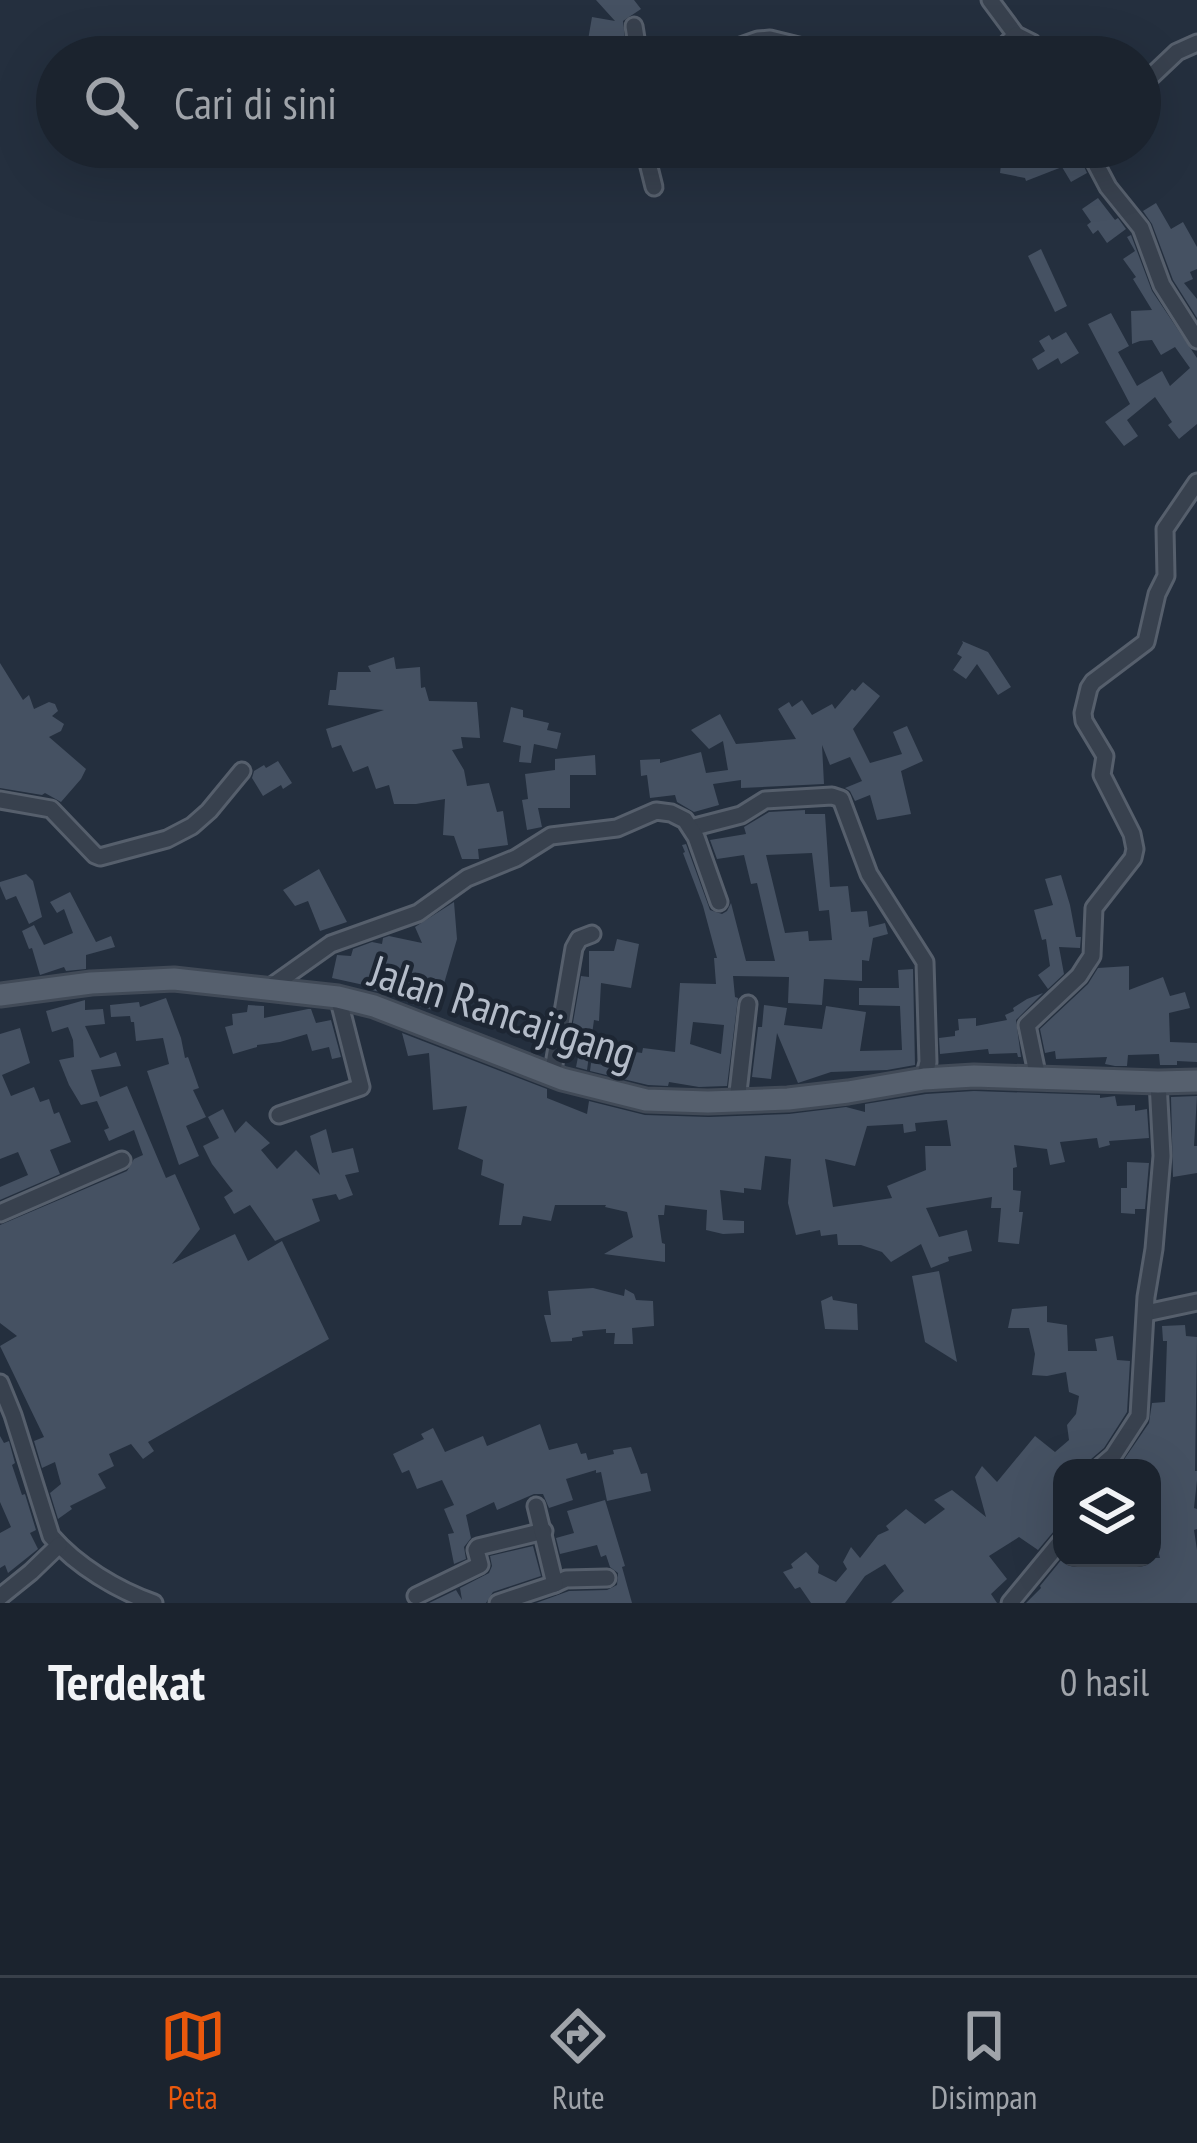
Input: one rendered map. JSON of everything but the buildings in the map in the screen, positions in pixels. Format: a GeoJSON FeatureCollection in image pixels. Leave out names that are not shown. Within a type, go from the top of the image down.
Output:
{"type":"FeatureCollection","features":[{"type":"Feature","properties":{"kind":"main road","name":"Jalan Rancajigang"},"geometry":{"type":"LineString","coordinates":[[0,995],[127,980],[206,981],[338,998],[374,1006],[552,1076],[646,1100],[819,1096],[974,1076],[1197,1081]]}},
{"type":"Feature","properties":{"kind":"street"},"geometry":{"type":"LineString","coordinates":[[990,0],[1016,35]]}},
{"type":"Feature","properties":{"kind":"street"},"geometry":{"type":"LineString","coordinates":[[634,26],[636,36]]}},
{"type":"Feature","properties":{"kind":"street"},"geometry":{"type":"LineString","coordinates":[[1161,68],[1197,43]]}},
{"type":"Feature","properties":{"kind":"street"},"geometry":{"type":"LineString","coordinates":[[649,168],[654,187]]}},
{"type":"Feature","properties":{"kind":"street"},"geometry":{"type":"LineString","coordinates":[[1098,168],[1141,228],[1162,285],[1197,340]]}},
{"type":"Feature","properties":{"kind":"street"},"geometry":{"type":"LineString","coordinates":[[1038,1078],[1027,1025],[1092,956],[1094,908],[1135,849],[1102,775],[1105,756],[1084,720],[1089,686],[1146,642],[1166,576],[1165,529],[1197,482]]}},
{"type":"Feature","properties":{"kind":"street"},"geometry":{"type":"LineString","coordinates":[[0,800],[51,809],[100,857],[167,839],[192,826],[242,771]]}},
{"type":"Feature","properties":{"kind":"street"},"geometry":{"type":"LineString","coordinates":[[691,828],[741,815],[765,800],[832,796],[841,800],[868,874],[925,962],[928,1062],[924,1079]]}},
{"type":"Feature","properties":{"kind":"street"},"geometry":{"type":"LineString","coordinates":[[269,988],[331,944],[412,916],[467,878],[516,858],[551,836],[617,828],[656,811],[678,815],[691,828],[719,902]]}},
{"type":"Feature","properties":{"kind":"street"},"geometry":{"type":"LineString","coordinates":[[552,1076],[574,948],[579,939],[592,934]]}},
{"type":"Feature","properties":{"kind":"street"},"geometry":{"type":"LineString","coordinates":[[279,1115],[361,1088],[338,998]]}},
{"type":"Feature","properties":{"kind":"street"},"geometry":{"type":"LineString","coordinates":[[737,1101],[748,1004]]}},
{"type":"Feature","properties":{"kind":"street"},"geometry":{"type":"LineString","coordinates":[[1110,1459],[1139,1416],[1162,1156],[1158,1082]]}},
{"type":"Feature","properties":{"kind":"street"},"geometry":{"type":"LineString","coordinates":[[0,1213],[122,1160]]}},
{"type":"Feature","properties":{"kind":"street"},"geometry":{"type":"LineString","coordinates":[[1146,1313],[1197,1302]]}},
{"type":"Feature","properties":{"kind":"street"},"geometry":{"type":"LineString","coordinates":[[0,1383],[47,1529],[62,1547],[118,1587],[154,1603]]}},
{"type":"Feature","properties":{"kind":"street"},"geometry":{"type":"LineString","coordinates":[[536,1506],[555,1584]]}},
{"type":"Feature","properties":{"kind":"street"},"geometry":{"type":"LineString","coordinates":[[416,1596],[480,1565],[478,1547],[544,1531]]}},
{"type":"Feature","properties":{"kind":"street"},"geometry":{"type":"LineString","coordinates":[[0,1597],[62,1547]]}},
{"type":"Feature","properties":{"kind":"street"},"geometry":{"type":"LineString","coordinates":[[1010,1603],[1053,1551]]}},
{"type":"Feature","properties":{"kind":"street"},"geometry":{"type":"LineString","coordinates":[[498,1603],[566,1580],[607,1577]]}}]}
